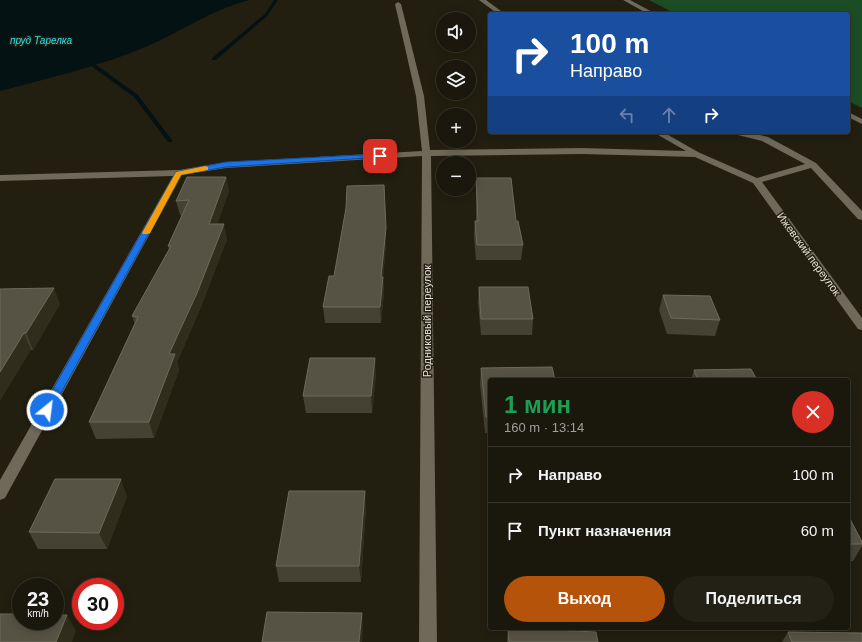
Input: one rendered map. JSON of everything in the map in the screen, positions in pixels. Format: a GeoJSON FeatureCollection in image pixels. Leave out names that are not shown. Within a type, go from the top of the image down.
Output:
{"type":"FeatureCollection","features":[{"type":"Feature","properties":{"kind":"street"},"geometry":{"type":"LineString","coordinates":[[482,0],[499,12]]}},
{"type":"Feature","properties":{"kind":"street"},"geometry":{"type":"LineString","coordinates":[[626,0],[649,12]]}},
{"type":"Feature","properties":{"kind":"street","name":"Родниковый переулок"},"geometry":{"type":"LineString","coordinates":[[398,4],[420,96],[427,153],[428,642]]}},
{"type":"Feature","properties":{"kind":"street"},"geometry":{"type":"LineString","coordinates":[[850,115],[862,122]]}},
{"type":"Feature","properties":{"kind":"street"},"geometry":{"type":"LineString","coordinates":[[661,134],[697,154],[756,181],[814,165]]}},
{"type":"Feature","properties":{"kind":"street"},"geometry":{"type":"LineString","coordinates":[[745,134],[765,139],[814,165],[862,217]]}},
{"type":"Feature","properties":{"kind":"street"},"geometry":{"type":"LineString","coordinates":[[0,178],[179,173],[226,164],[427,153],[538,150],[697,154]]}},
{"type":"Feature","properties":{"kind":"street"},"geometry":{"type":"LineString","coordinates":[[0,494],[179,173]]}},
{"type":"Feature","properties":{"kind":"street","name":"Ижевский переулок"},"geometry":{"type":"LineString","coordinates":[[756,181],[862,326]]}},
{"type":"Feature","properties":{"kind":"green space"},"geometry":{"type":"Polygon","coordinates":[[[649,0],[862,0],[862,108],[850,102],[850,12],[672,12],[649,0]]]}},
{"type":"Feature","properties":{"kind":"water","name":"пруд Тарелка"},"geometry":{"type":"Polygon","coordinates":[[[0,0],[250,0],[224,8],[161,40],[112,60],[0,91],[0,0]]]}},
{"type":"Feature","properties":{"kind":"building"},"geometry":{"type":"Polygon","coordinates":[[[187,177],[226,177],[209,224],[224,224],[197,293],[169,354],[175,354],[149,422],[89,422],[138,317],[132,316],[171,246],[168,246],[189,200],[176,201],[187,177]]]}},
{"type":"Feature","properties":{"kind":"building"},"geometry":{"type":"Polygon","coordinates":[[[476,178],[511,178],[516,221],[518,221],[523,245],[477,245],[475,221],[478,221],[476,178]]]}},
{"type":"Feature","properties":{"kind":"building"},"geometry":{"type":"Polygon","coordinates":[[[384,185],[386,228],[381,277],[383,277],[380,307],[323,307],[329,276],[334,276],[346,208],[347,186],[384,185]]]}},
{"type":"Feature","properties":{"kind":"building"},"geometry":{"type":"Polygon","coordinates":[[[479,287],[528,287],[533,319],[481,319],[479,287]]]}},
{"type":"Feature","properties":{"kind":"building"},"geometry":{"type":"Polygon","coordinates":[[[54,288],[26,333],[24,333],[0,372],[0,289],[54,288]]]}},
{"type":"Feature","properties":{"kind":"building"},"geometry":{"type":"Polygon","coordinates":[[[663,295],[710,296],[720,320],[671,318],[663,295]]]}},
{"type":"Feature","properties":{"kind":"building"},"geometry":{"type":"Polygon","coordinates":[[[310,358],[375,358],[371,396],[303,396],[310,358]]]}},
{"type":"Feature","properties":{"kind":"building"},"geometry":{"type":"Polygon","coordinates":[[[552,367],[555,378],[488,378],[488,417],[486,417],[481,368],[552,367]]]}},
{"type":"Feature","properties":{"kind":"building"},"geometry":{"type":"Polygon","coordinates":[[[751,369],[756,378],[697,378],[694,370],[751,369]]]}},
{"type":"Feature","properties":{"kind":"building"},"geometry":{"type":"Polygon","coordinates":[[[55,479],[121,479],[99,533],[29,532],[55,479]]]}},
{"type":"Feature","properties":{"kind":"building"},"geometry":{"type":"Polygon","coordinates":[[[289,491],[365,491],[359,566],[276,566],[289,491]]]}},
{"type":"Feature","properties":{"kind":"building"},"geometry":{"type":"Polygon","coordinates":[[[850,519],[862,542],[862,544],[850,544],[850,519]]]}},
{"type":"Feature","properties":{"kind":"building"},"geometry":{"type":"Polygon","coordinates":[[[267,612],[362,613],[359,642],[262,642],[267,612]]]}},
{"type":"Feature","properties":{"kind":"building"},"geometry":{"type":"Polygon","coordinates":[[[0,614],[12,614],[12,630],[61,630],[56,642],[0,642],[0,614]]]}},
{"type":"Feature","properties":{"kind":"building"},"geometry":{"type":"Polygon","coordinates":[[[64,615],[67,615],[64,622],[64,615]]]}},
{"type":"Feature","properties":{"kind":"building"},"geometry":{"type":"Polygon","coordinates":[[[508,630],[596,632],[598,642],[509,642],[508,630]]]}},
{"type":"Feature","properties":{"kind":"building"},"geometry":{"type":"Polygon","coordinates":[[[788,632],[862,633],[862,642],[792,642],[788,632]]]}},
{"type":"Feature","properties":{"kind":"waterway"},"geometry":{"type":"LineString","coordinates":[[214,59],[266,15],[276,0]]}},
{"type":"Feature","properties":{"kind":"waterway"},"geometry":{"type":"LineString","coordinates":[[93,65],[136,96],[170,141]]}},
{"type":"Feature","properties":{"kind":"slow traffic"},"geometry":{"type":"LineString","coordinates":[[146,233],[179,173],[205,168]]}},
{"type":"Feature","properties":{"kind":"route"},"geometry":{"type":"LineString","coordinates":[[47,410],[179,173],[226,164],[380,156]]}}]}
